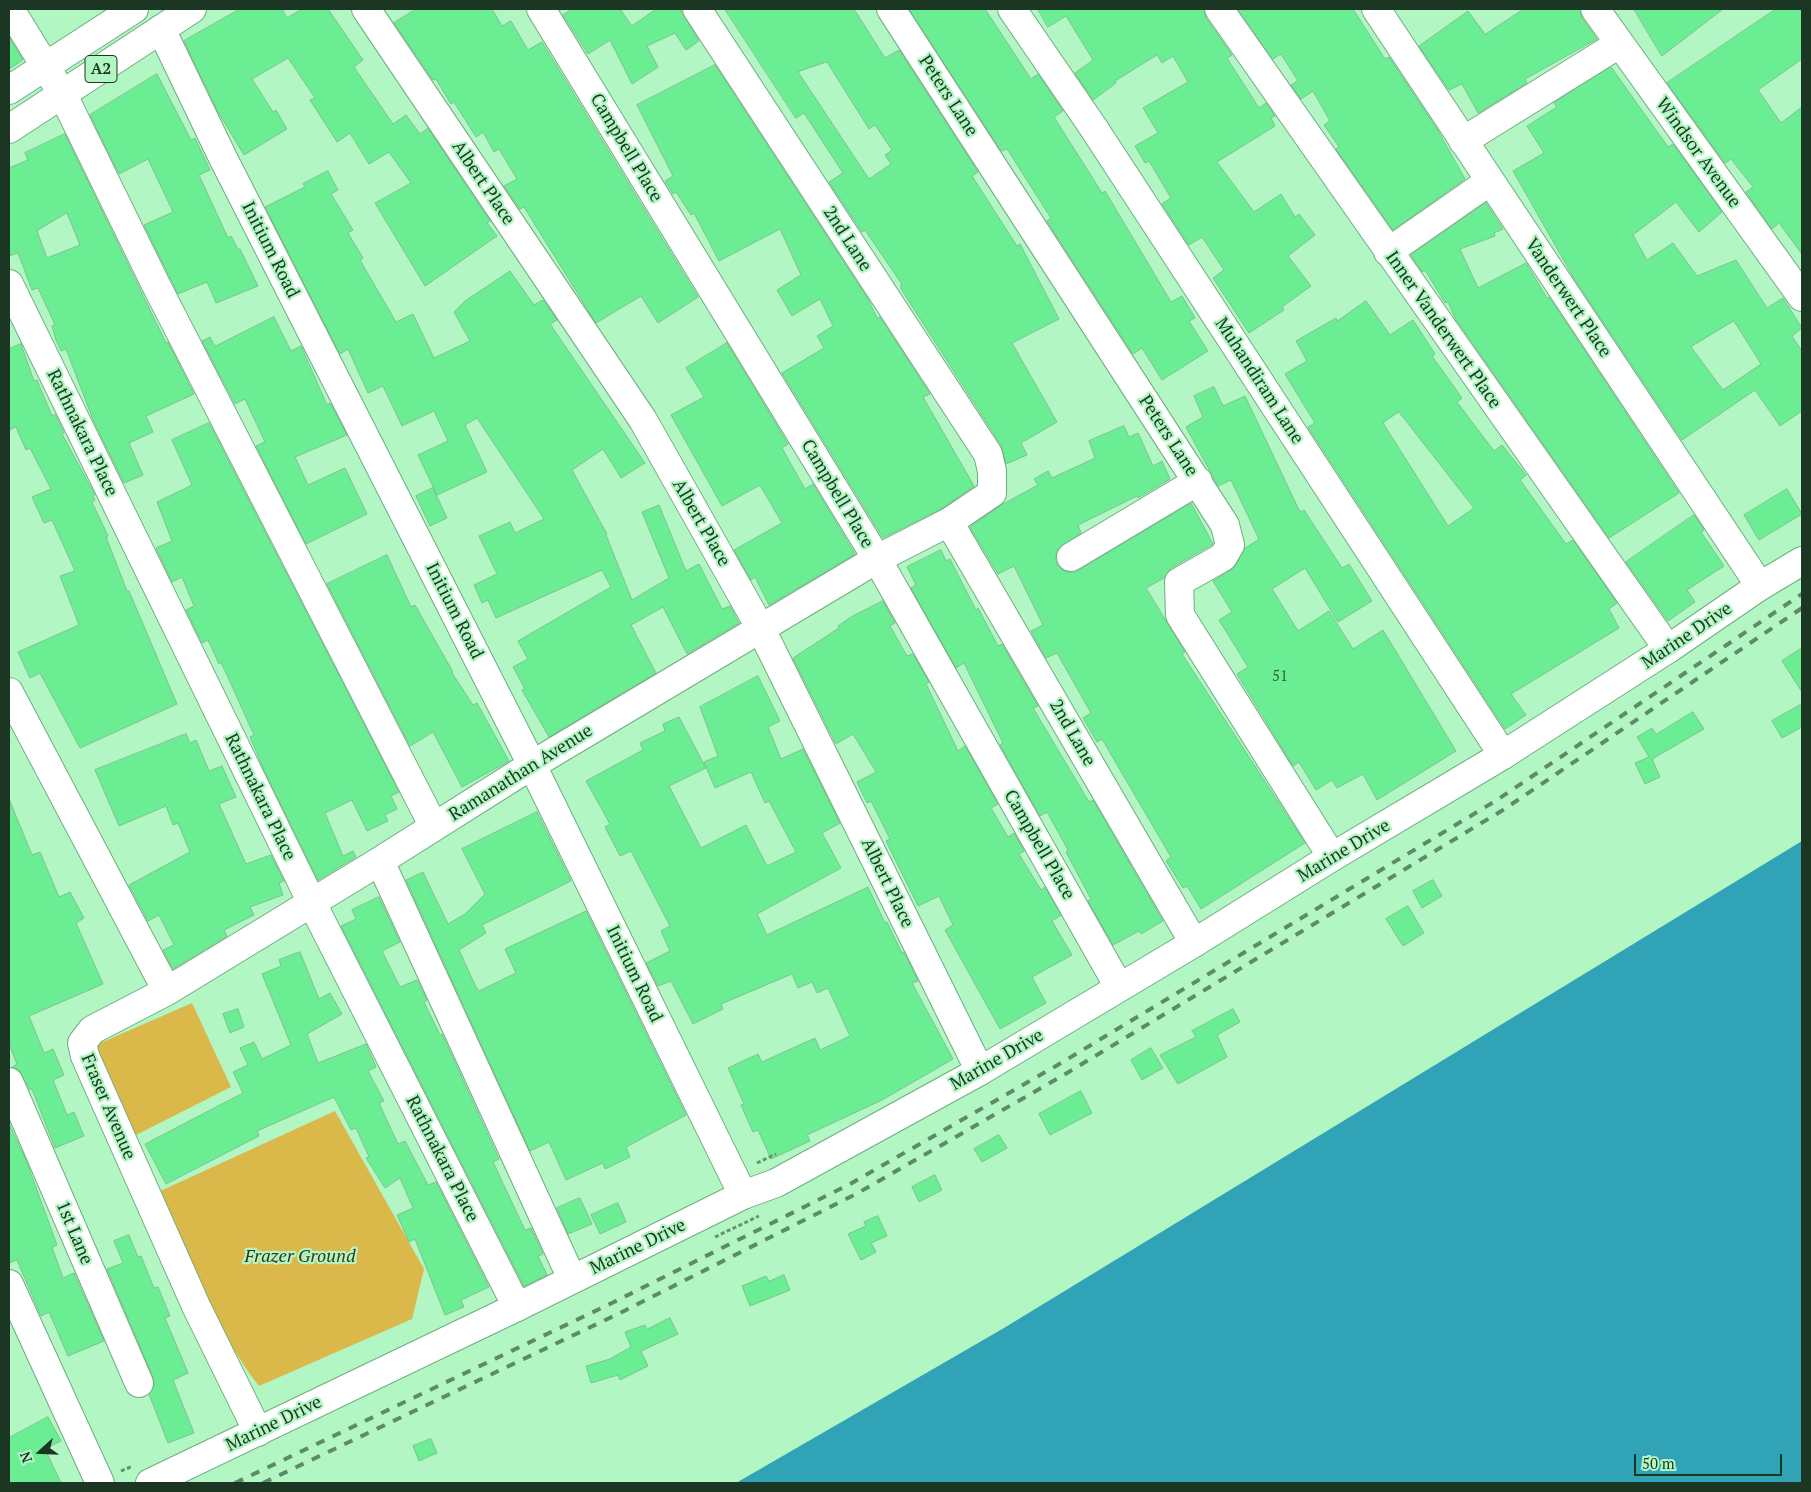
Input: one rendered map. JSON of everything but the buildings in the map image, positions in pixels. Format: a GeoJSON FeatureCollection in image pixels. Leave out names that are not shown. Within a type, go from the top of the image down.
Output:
{"type":"FeatureCollection","features":[{"type":"Feature","properties":{"kind":"main road"},"geometry":{"type":"LineString","coordinates":[[10,9],[63,95],[155,283],[434,828]]}},
{"type":"Feature","properties":{"kind":"main road","name":"A2"},"geometry":{"type":"LineString","coordinates":[[9,90],[46,66],[107,16],[134,9]]}},
{"type":"Feature","properties":{"kind":"main road","name":"A2"},"geometry":{"type":"LineString","coordinates":[[9,129],[192,9]]}},
{"type":"Feature","properties":{"kind":"main road","name":"Albert Place"},"geometry":{"type":"LineString","coordinates":[[366,9],[642,420],[761,629],[980,1071]]}},
{"type":"Feature","properties":{"kind":"main road","name":"Campbell Place"},"geometry":{"type":"LineString","coordinates":[[540,9],[877,559],[1120,987]]}},
{"type":"Feature","properties":{"kind":"main road","name":"2nd Lane"},"geometry":{"type":"LineString","coordinates":[[697,9],[988,454],[992,471]]}},
{"type":"Feature","properties":{"kind":"main road","name":"Peters Lane"},"geometry":{"type":"LineString","coordinates":[[890,9],[1225,525],[1230,545],[1223,557],[1179,582],[1180,615],[1332,857]]}},
{"type":"Feature","properties":{"kind":"main road","name":"Muhandiram Lane"},"geometry":{"type":"LineString","coordinates":[[1012,9],[1093,127],[1503,755]]}},
{"type":"Feature","properties":{"kind":"main road","name":"Inner Vanderwert Place"},"geometry":{"type":"LineString","coordinates":[[1219,9],[1668,649]]}},
{"type":"Feature","properties":{"kind":"main road","name":"Vanderwert Place"},"geometry":{"type":"LineString","coordinates":[[1376,9],[1760,586]]}},
{"type":"Feature","properties":{"kind":"main road","name":"Windsor Avenue"},"geometry":{"type":"LineString","coordinates":[[1595,9],[1802,298]]}},
{"type":"Feature","properties":{"kind":"main road","name":"Initium Road"},"geometry":{"type":"LineString","coordinates":[[161,29],[222,158],[532,765],[738,1185]]}},
{"type":"Feature","properties":{"kind":"main road"},"geometry":{"type":"LineString","coordinates":[[1463,141],[1619,44]]}},
{"type":"Feature","properties":{"kind":"main road"},"geometry":{"type":"LineString","coordinates":[[1388,252],[1490,181]]}},
{"type":"Feature","properties":{"kind":"main road","name":"Rathnakara Place"},"geometry":{"type":"LineString","coordinates":[[9,284],[312,902],[517,1307]]}},
{"type":"Feature","properties":{"kind":"main road","name":"Ramanathan Avenue"},"geometry":{"type":"LineString","coordinates":[[167,991],[434,828],[532,765],[877,559],[949,522],[992,493],[992,471]]}},
{"type":"Feature","properties":{"kind":"main road"},"geometry":{"type":"LineString","coordinates":[[1070,557],[1198,482]]}},
{"type":"Feature","properties":{"kind":"main road","name":"2nd Lane"},"geometry":{"type":"LineString","coordinates":[[949,522],[1194,943]]}},
{"type":"Feature","properties":{"kind":"main road","name":"Marine Drive"},"geometry":{"type":"LineString","coordinates":[[144,1473],[258,1432],[517,1307],[572,1279],[738,1185],[776,1183],[980,1071],[1503,755],[1668,649],[1760,586],[1802,561]]}},
{"type":"Feature","properties":{"kind":"main road"},"geometry":{"type":"LineString","coordinates":[[9,692],[167,991]]}},
{"type":"Feature","properties":{"kind":"main road"},"geometry":{"type":"LineString","coordinates":[[380,861],[572,1279]]}},
{"type":"Feature","properties":{"kind":"main road","name":"Fraser Avenue"},"geometry":{"type":"LineString","coordinates":[[167,991],[92,1030],[82,1043],[85,1056],[196,1306],[258,1432]]}},
{"type":"Feature","properties":{"kind":"main road","name":"1st Lane"},"geometry":{"type":"LineString","coordinates":[[9,1082],[138,1383]]}},
{"type":"Feature","properties":{"kind":"main road"},"geometry":{"type":"LineString","coordinates":[[9,1284],[100,1482]]}},
{"type":"Feature","properties":{"kind":"path"},"geometry":{"type":"LineString","coordinates":[[738,1185],[783,1151]]}},
{"type":"Feature","properties":{"kind":"path"},"geometry":{"type":"LineString","coordinates":[[100,1482],[144,1473]]}},
{"type":"Feature","properties":{"kind":"green space"},"geometry":{"type":"Polygon","coordinates":[[[192,1003],[231,1087],[134,1136],[98,1061],[98,1044],[192,1003]]]}},
{"type":"Feature","properties":{"kind":"green space","name":"Frazer Ground"},"geometry":{"type":"Polygon","coordinates":[[[335,1111],[424,1269],[412,1319],[259,1386],[229,1342],[216,1318],[156,1193],[335,1111]]]}},
{"type":"Feature","properties":{"kind":"water"},"geometry":{"type":"Polygon","coordinates":[[[1802,841],[1802,1483],[736,1483],[1004,1328],[1802,841]]]}},
{"type":"Feature","properties":{"kind":"railway"},"geometry":{"type":"LineString","coordinates":[[235,1483],[612,1303],[850,1184],[1056,1066],[1497,800],[1802,594]]}},
{"type":"Feature","properties":{"kind":"railway"},"geometry":{"type":"LineString","coordinates":[[263,1483],[618,1314],[856,1194],[1062,1076],[1503,810],[1802,608]]}}]}
